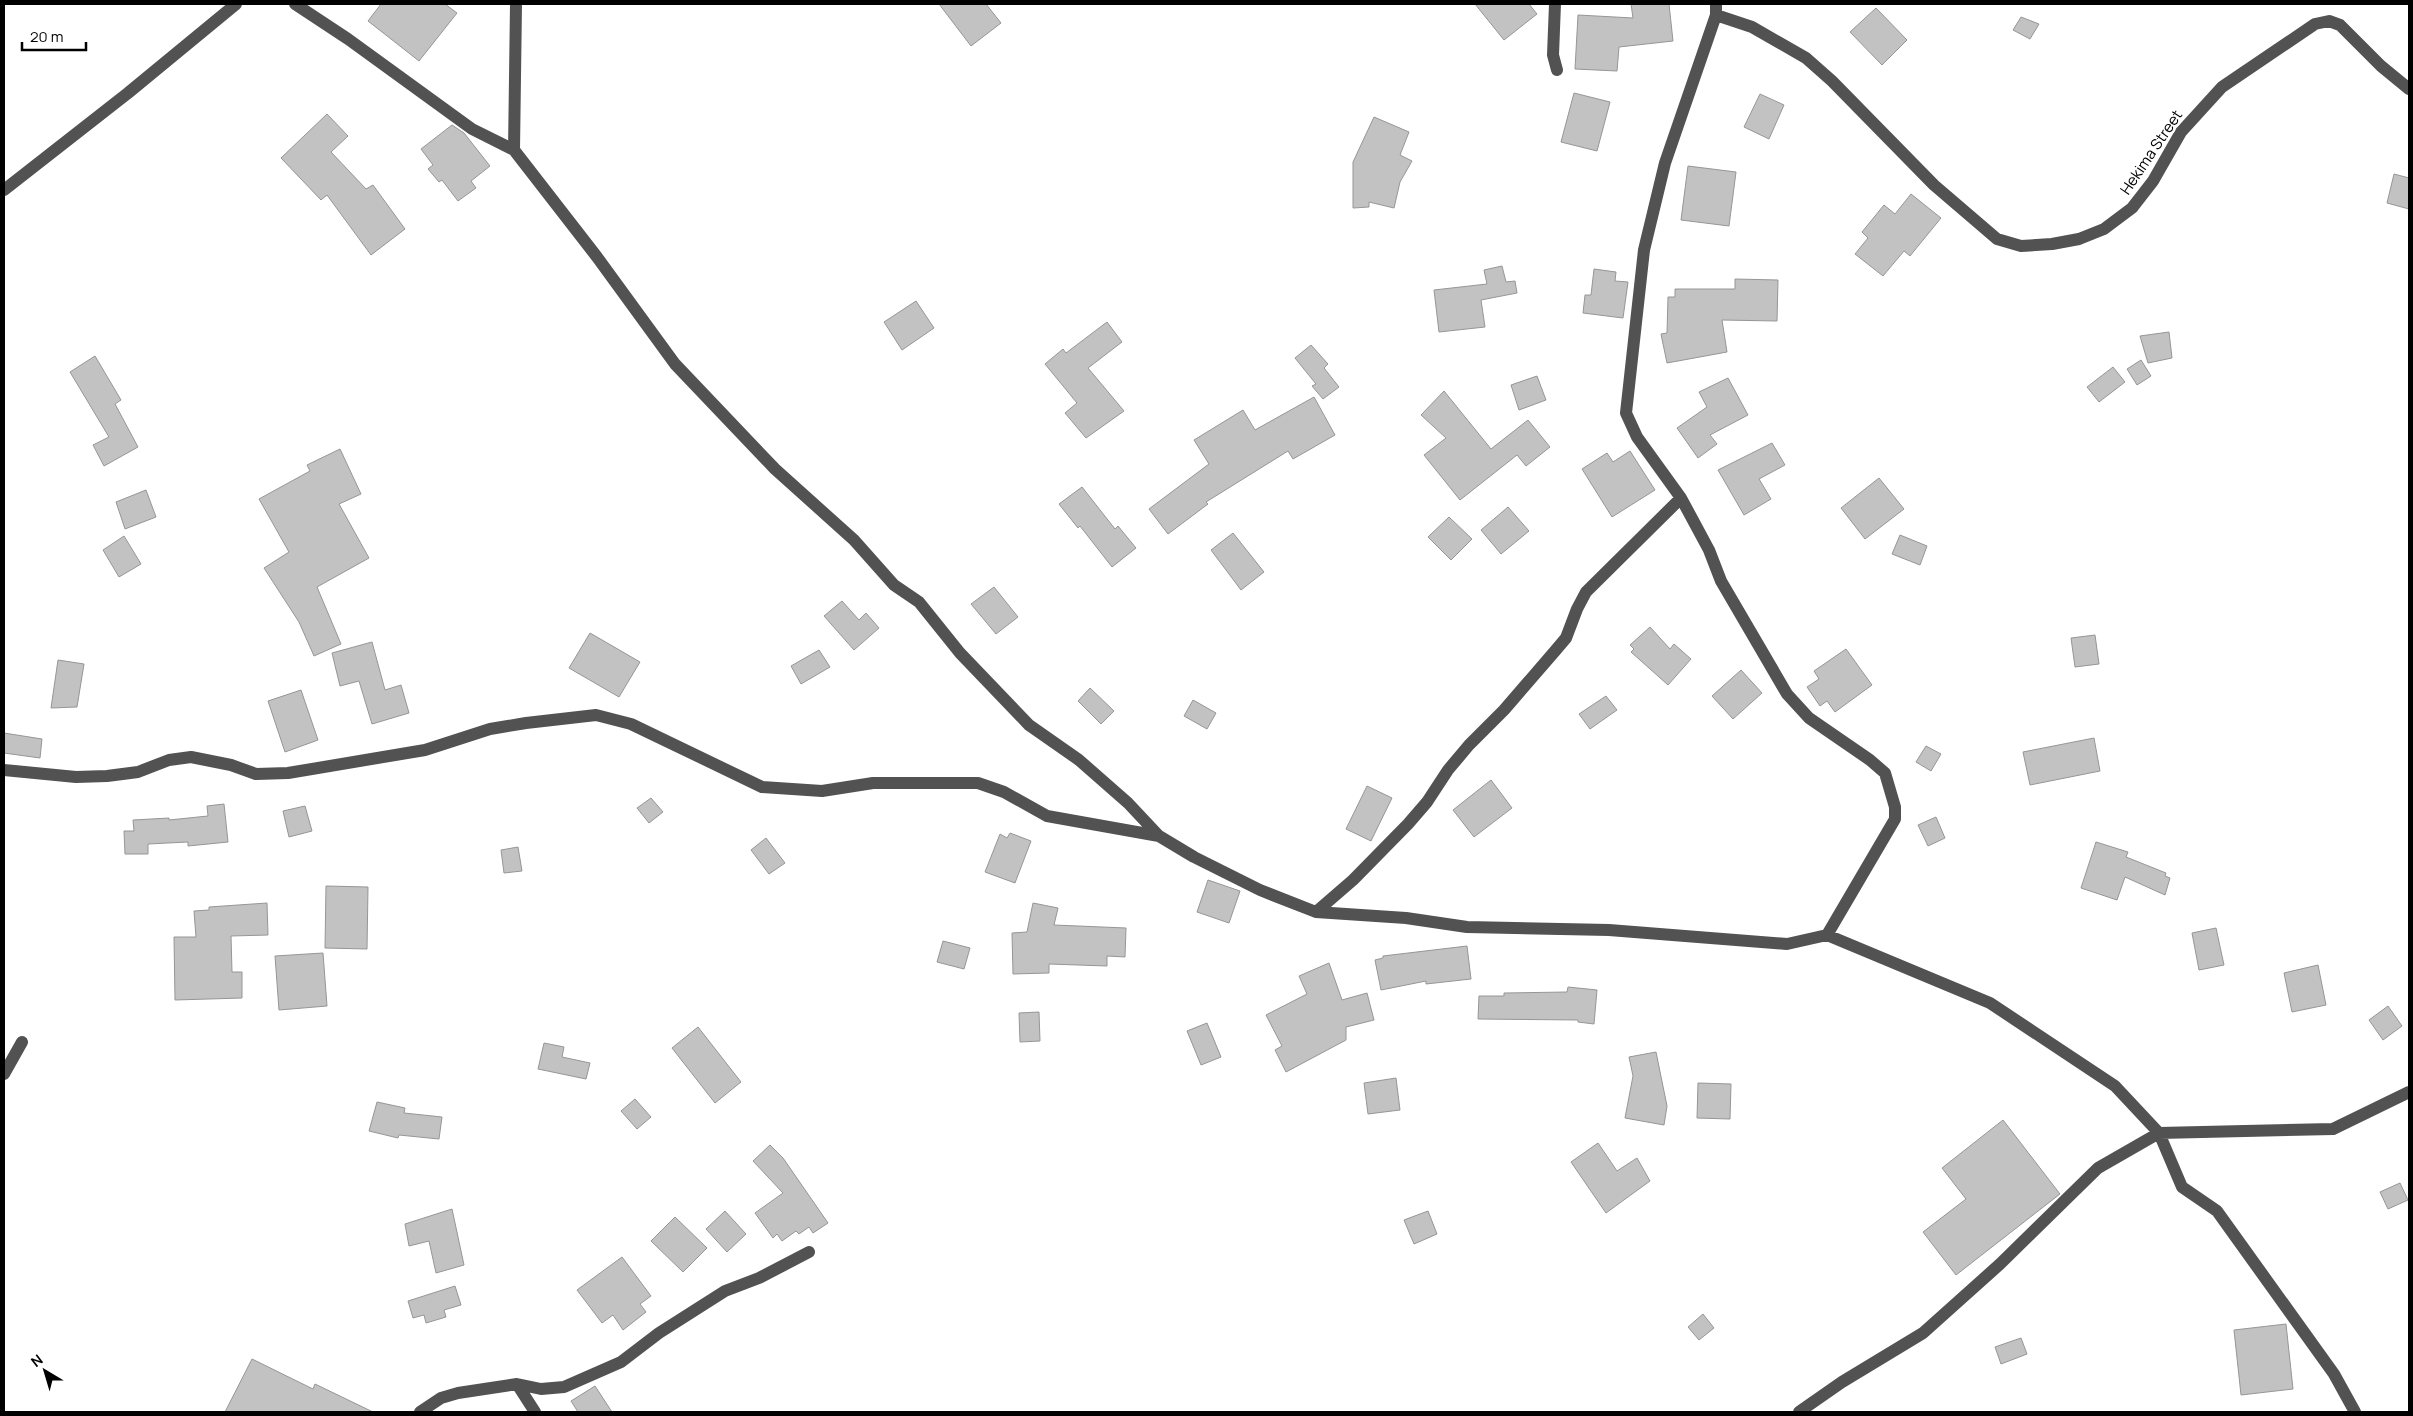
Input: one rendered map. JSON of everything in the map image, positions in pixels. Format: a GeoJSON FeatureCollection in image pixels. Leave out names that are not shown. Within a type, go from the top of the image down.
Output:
{"type":"FeatureCollection","features":[{"type":"Feature","properties":{"kind":"street"},"geometry":{"type":"LineString","coordinates":[[4,190],[128,93],[236,4]]}},
{"type":"Feature","properties":{"kind":"street"},"geometry":{"type":"LineString","coordinates":[[295,4],[348,39],[472,130],[514,150],[597,257],[675,364],[775,470],[854,540],[894,584],[919,602],[960,653],[1029,725],[1079,760],[1128,803],[1159,836],[1194,857],[1260,890],[1316,912],[1406,918],[1467,927],[1609,930],[1787,944],[1827,935],[1990,1002],[2115,1086],[2159,1133],[2182,1187],[2216,1211],[2334,1374],[2356,1412]]}},
{"type":"Feature","properties":{"kind":"street"},"geometry":{"type":"LineString","coordinates":[[514,150],[516,4]]}},
{"type":"Feature","properties":{"kind":"street"},"geometry":{"type":"LineString","coordinates":[[1555,4],[1553,54],[1556,70]]}},
{"type":"Feature","properties":{"kind":"street"},"geometry":{"type":"LineString","coordinates":[[1716,9],[1665,163],[1644,250],[1626,413],[1637,437],[1681,498],[1709,550],[1721,581],[1787,694],[1809,718],[1870,760],[1885,773],[1895,807],[1895,819],[1827,935]]}},
{"type":"Feature","properties":{"kind":"street","name":"Hekima Street"},"geometry":{"type":"LineString","coordinates":[[1716,9],[1806,58],[1832,81],[1934,185],[1998,238],[2021,246],[2052,244],[2079,239],[2104,229],[2132,208],[2153,181],[2181,132],[2222,87],[2315,24],[2329,21],[2340,25],[2381,66],[2409,89]]}},
{"type":"Feature","properties":{"kind":"street"},"geometry":{"type":"LineString","coordinates":[[1316,912],[1353,880],[1408,824],[1427,802],[1468,744],[1504,710],[1566,638],[1586,592],[1681,498]]}},
{"type":"Feature","properties":{"kind":"street"},"geometry":{"type":"LineString","coordinates":[[4,770],[76,777],[107,776],[138,772],[169,760],[191,758],[231,765],[256,774],[288,773],[425,750],[490,729],[596,715],[631,724],[762,787],[822,791],[873,782],[978,783],[1004,792],[1047,816],[1159,836]]}},
{"type":"Feature","properties":{"kind":"street"},"geometry":{"type":"LineString","coordinates":[[4,1074],[22,1042]]}},
{"type":"Feature","properties":{"kind":"street"},"geometry":{"type":"LineString","coordinates":[[1799,1412],[1842,1382],[1922,1333],[2000,1264],[2098,1168],[2159,1133],[2332,1128],[2409,1092]]}},
{"type":"Feature","properties":{"kind":"street"},"geometry":{"type":"LineString","coordinates":[[420,1412],[441,1398],[517,1384],[541,1389],[564,1387],[621,1362],[659,1333],[725,1291],[759,1278],[809,1252]]}},
{"type":"Feature","properties":{"kind":"street"},"geometry":{"type":"LineString","coordinates":[[517,1384],[535,1412]]}},
{"type":"Feature","properties":{"kind":"building"},"geometry":{"type":"Polygon","coordinates":[[[381,4],[445,4],[457,13],[419,61],[368,21],[381,4]]]}},
{"type":"Feature","properties":{"kind":"building"},"geometry":{"type":"Polygon","coordinates":[[[939,4],[986,4],[1001,23],[971,46],[939,4]]]}},
{"type":"Feature","properties":{"kind":"building"},"geometry":{"type":"Polygon","coordinates":[[[1475,4],[1529,4],[1537,14],[1504,40],[1475,4]]]}},
{"type":"Feature","properties":{"kind":"building"},"geometry":{"type":"Polygon","coordinates":[[[1631,4],[1669,4],[1673,41],[1619,47],[1617,71],[1575,69],[1578,15],[1633,18],[1631,4]]]}},
{"type":"Feature","properties":{"kind":"building"},"geometry":{"type":"Polygon","coordinates":[[[1876,8],[1907,40],[1882,65],[1850,32],[1876,8]]]}},
{"type":"Feature","properties":{"kind":"building"},"geometry":{"type":"Polygon","coordinates":[[[2021,17],[2039,24],[2030,39],[2013,30],[2021,17]]]}},
{"type":"Feature","properties":{"kind":"building"},"geometry":{"type":"Polygon","coordinates":[[[1574,93],[1610,102],[1597,151],[1561,142],[1574,93]]]}},
{"type":"Feature","properties":{"kind":"building"},"geometry":{"type":"Polygon","coordinates":[[[1760,94],[1784,105],[1769,139],[1744,127],[1760,94]]]}},
{"type":"Feature","properties":{"kind":"building"},"geometry":{"type":"Polygon","coordinates":[[[327,114],[348,136],[331,152],[366,189],[373,185],[405,229],[371,255],[327,195],[321,200],[281,158],[327,114]]]}},
{"type":"Feature","properties":{"kind":"building"},"geometry":{"type":"Polygon","coordinates":[[[1374,117],[1409,132],[1400,155],[1412,161],[1400,182],[1394,208],[1369,202],[1369,207],[1353,208],[1353,162],[1374,117]]]}},
{"type":"Feature","properties":{"kind":"building"},"geometry":{"type":"Polygon","coordinates":[[[452,125],[464,133],[490,166],[471,181],[476,188],[458,201],[442,180],[439,182],[428,169],[433,165],[421,149],[452,125]]]}},
{"type":"Feature","properties":{"kind":"building"},"geometry":{"type":"Polygon","coordinates":[[[1688,166],[1736,172],[1729,226],[1681,220],[1688,166]]]}},
{"type":"Feature","properties":{"kind":"building"},"geometry":{"type":"Polygon","coordinates":[[[2394,174],[2409,178],[2409,209],[2387,203],[2394,174]]]}},
{"type":"Feature","properties":{"kind":"building"},"geometry":{"type":"Polygon","coordinates":[[[1911,194],[1941,218],[1910,256],[1904,251],[1883,276],[1855,254],[1868,238],[1862,232],[1884,205],[1895,214],[1911,194]]]}},
{"type":"Feature","properties":{"kind":"building"},"geometry":{"type":"Polygon","coordinates":[[[1502,266],[1506,282],[1515,281],[1517,293],[1481,300],[1485,327],[1439,332],[1434,290],[1487,284],[1484,270],[1502,266]]]}},
{"type":"Feature","properties":{"kind":"building"},"geometry":{"type":"Polygon","coordinates":[[[1594,269],[1616,272],[1615,281],[1628,282],[1623,318],[1583,313],[1585,295],[1591,295],[1594,269]]]}},
{"type":"Feature","properties":{"kind":"building"},"geometry":{"type":"Polygon","coordinates":[[[1735,279],[1778,280],[1777,321],[1722,320],[1727,352],[1667,363],[1661,334],[1667,333],[1668,297],[1675,297],[1675,289],[1735,289],[1735,279]]]}},
{"type":"Feature","properties":{"kind":"building"},"geometry":{"type":"Polygon","coordinates":[[[916,301],[934,328],[902,350],[884,322],[916,301]]]}},
{"type":"Feature","properties":{"kind":"building"},"geometry":{"type":"Polygon","coordinates":[[[1107,322],[1122,342],[1088,368],[1124,411],[1086,438],[1065,413],[1077,403],[1045,364],[1063,349],[1066,353],[1107,322]]]}},
{"type":"Feature","properties":{"kind":"building"},"geometry":{"type":"Polygon","coordinates":[[[2169,332],[2172,358],[2148,363],[2140,336],[2169,332]]]}},
{"type":"Feature","properties":{"kind":"building"},"geometry":{"type":"Polygon","coordinates":[[[1311,345],[1328,364],[1324,368],[1339,387],[1323,399],[1312,386],[1316,384],[1295,358],[1311,345]]]}},
{"type":"Feature","properties":{"kind":"building"},"geometry":{"type":"Polygon","coordinates":[[[95,356],[121,400],[115,404],[138,447],[104,466],[93,445],[109,437],[70,372],[95,356]]]}},
{"type":"Feature","properties":{"kind":"building"},"geometry":{"type":"Polygon","coordinates":[[[2141,360],[2151,376],[2137,385],[2127,369],[2141,360]]]}},
{"type":"Feature","properties":{"kind":"building"},"geometry":{"type":"Polygon","coordinates":[[[2113,367],[2125,382],[2099,402],[2087,387],[2113,367]]]}},
{"type":"Feature","properties":{"kind":"building"},"geometry":{"type":"Polygon","coordinates":[[[1537,376],[1546,400],[1519,410],[1511,385],[1537,376]]]}},
{"type":"Feature","properties":{"kind":"building"},"geometry":{"type":"Polygon","coordinates":[[[1728,378],[1748,415],[1710,435],[1717,444],[1698,458],[1677,428],[1707,407],[1699,392],[1728,378]]]}},
{"type":"Feature","properties":{"kind":"building"},"geometry":{"type":"Polygon","coordinates":[[[1444,391],[1491,449],[1528,420],[1550,447],[1526,466],[1517,455],[1460,500],[1424,455],[1446,438],[1421,415],[1444,391]]]}},
{"type":"Feature","properties":{"kind":"building"},"geometry":{"type":"Polygon","coordinates":[[[1314,397],[1335,435],[1293,459],[1288,451],[1206,502],[1208,504],[1168,534],[1149,509],[1209,464],[1194,440],[1243,410],[1255,430],[1314,397]]]}},
{"type":"Feature","properties":{"kind":"building"},"geometry":{"type":"Polygon","coordinates":[[[1772,443],[1785,465],[1759,479],[1771,499],[1744,515],[1718,470],[1772,443]]]}},
{"type":"Feature","properties":{"kind":"building"},"geometry":{"type":"Polygon","coordinates":[[[340,449],[361,494],[339,504],[369,558],[317,587],[341,644],[314,656],[299,622],[264,568],[289,552],[259,499],[310,471],[307,465],[340,449]]]}},
{"type":"Feature","properties":{"kind":"building"},"geometry":{"type":"Polygon","coordinates":[[[1630,451],[1655,490],[1612,517],[1582,469],[1607,453],[1613,462],[1630,451]]]}},
{"type":"Feature","properties":{"kind":"building"},"geometry":{"type":"Polygon","coordinates":[[[1879,478],[1904,509],[1865,539],[1841,508],[1879,478]]]}},
{"type":"Feature","properties":{"kind":"building"},"geometry":{"type":"Polygon","coordinates":[[[1082,487],[1115,529],[1118,526],[1136,548],[1112,567],[1080,526],[1078,528],[1059,504],[1082,487]]]}},
{"type":"Feature","properties":{"kind":"building"},"geometry":{"type":"Polygon","coordinates":[[[146,490],[156,517],[125,529],[116,502],[146,490]]]}},
{"type":"Feature","properties":{"kind":"building"},"geometry":{"type":"Polygon","coordinates":[[[1508,507],[1529,531],[1501,554],[1481,530],[1508,507]]]}},
{"type":"Feature","properties":{"kind":"building"},"geometry":{"type":"Polygon","coordinates":[[[1449,517],[1472,539],[1451,560],[1428,537],[1449,517]]]}},
{"type":"Feature","properties":{"kind":"building"},"geometry":{"type":"Polygon","coordinates":[[[1233,533],[1264,572],[1241,590],[1211,550],[1233,533]]]}},
{"type":"Feature","properties":{"kind":"building"},"geometry":{"type":"Polygon","coordinates":[[[1900,535],[1927,546],[1920,565],[1892,554],[1900,535]]]}},
{"type":"Feature","properties":{"kind":"building"},"geometry":{"type":"Polygon","coordinates":[[[124,536],[141,564],[119,577],[103,550],[124,536]]]}},
{"type":"Feature","properties":{"kind":"building"},"geometry":{"type":"Polygon","coordinates":[[[994,587],[1018,617],[996,634],[971,604],[994,587]]]}},
{"type":"Feature","properties":{"kind":"building"},"geometry":{"type":"Polygon","coordinates":[[[842,601],[859,620],[866,613],[879,628],[854,650],[824,616],[842,601]]]}},
{"type":"Feature","properties":{"kind":"building"},"geometry":{"type":"Polygon","coordinates":[[[1650,627],[1670,649],[1674,644],[1691,659],[1668,685],[1631,652],[1634,649],[1630,645],[1650,627]]]}},
{"type":"Feature","properties":{"kind":"building"},"geometry":{"type":"Polygon","coordinates":[[[590,633],[640,662],[619,697],[569,668],[590,633]]]}},
{"type":"Feature","properties":{"kind":"building"},"geometry":{"type":"Polygon","coordinates":[[[2095,635],[2099,664],[2075,667],[2071,638],[2095,635]]]}},
{"type":"Feature","properties":{"kind":"building"},"geometry":{"type":"Polygon","coordinates":[[[372,642],[385,690],[401,685],[409,713],[372,724],[359,681],[340,686],[332,653],[372,642]]]}},
{"type":"Feature","properties":{"kind":"building"},"geometry":{"type":"Polygon","coordinates":[[[1846,649],[1872,685],[1835,712],[1827,701],[1820,706],[1807,687],[1819,679],[1814,671],[1846,649]]]}},
{"type":"Feature","properties":{"kind":"building"},"geometry":{"type":"Polygon","coordinates":[[[819,650],[830,667],[801,684],[791,666],[819,650]]]}},
{"type":"Feature","properties":{"kind":"building"},"geometry":{"type":"Polygon","coordinates":[[[58,660],[84,664],[77,707],[51,708],[58,660]]]}},
{"type":"Feature","properties":{"kind":"building"},"geometry":{"type":"Polygon","coordinates":[[[1741,670],[1762,693],[1733,719],[1712,696],[1741,670]]]}},
{"type":"Feature","properties":{"kind":"building"},"geometry":{"type":"Polygon","coordinates":[[[1090,688],[1114,711],[1101,724],[1078,701],[1090,688]]]}},
{"type":"Feature","properties":{"kind":"building"},"geometry":{"type":"Polygon","coordinates":[[[301,690],[318,740],[285,752],[268,701],[301,690]]]}},
{"type":"Feature","properties":{"kind":"building"},"geometry":{"type":"Polygon","coordinates":[[[1606,696],[1617,710],[1590,729],[1579,714],[1606,696]]]}},
{"type":"Feature","properties":{"kind":"building"},"geometry":{"type":"Polygon","coordinates":[[[1193,700],[1216,713],[1207,729],[1184,716],[1193,700]]]}},
{"type":"Feature","properties":{"kind":"building"},"geometry":{"type":"Polygon","coordinates":[[[4,733],[42,739],[40,758],[4,753],[4,733]]]}},
{"type":"Feature","properties":{"kind":"building"},"geometry":{"type":"Polygon","coordinates":[[[2094,738],[2100,771],[2030,785],[2023,752],[2094,738]]]}},
{"type":"Feature","properties":{"kind":"building"},"geometry":{"type":"Polygon","coordinates":[[[1926,746],[1941,754],[1931,771],[1916,762],[1926,746]]]}},
{"type":"Feature","properties":{"kind":"building"},"geometry":{"type":"Polygon","coordinates":[[[1491,780],[1512,808],[1474,837],[1453,810],[1491,780]]]}},
{"type":"Feature","properties":{"kind":"building"},"geometry":{"type":"Polygon","coordinates":[[[1367,786],[1392,798],[1371,841],[1346,829],[1367,786]]]}},
{"type":"Feature","properties":{"kind":"building"},"geometry":{"type":"Polygon","coordinates":[[[651,798],[663,812],[649,823],[637,808],[651,798]]]}},
{"type":"Feature","properties":{"kind":"building"},"geometry":{"type":"Polygon","coordinates":[[[224,804],[228,842],[188,846],[188,842],[148,844],[148,854],[125,854],[124,831],[134,831],[133,820],[169,818],[169,820],[208,816],[207,806],[224,804]]]}},
{"type":"Feature","properties":{"kind":"building"},"geometry":{"type":"Polygon","coordinates":[[[305,806],[312,831],[289,837],[283,811],[305,806]]]}},
{"type":"Feature","properties":{"kind":"building"},"geometry":{"type":"Polygon","coordinates":[[[1936,817],[1945,838],[1928,846],[1918,825],[1936,817]]]}},
{"type":"Feature","properties":{"kind":"building"},"geometry":{"type":"Polygon","coordinates":[[[1010,833],[1031,841],[1015,883],[985,872],[1000,834],[1007,838],[1010,833]]]}},
{"type":"Feature","properties":{"kind":"building"},"geometry":{"type":"Polygon","coordinates":[[[766,838],[785,863],[769,874],[751,850],[766,838]]]}},
{"type":"Feature","properties":{"kind":"building"},"geometry":{"type":"Polygon","coordinates":[[[2096,842],[2128,852],[2126,857],[2166,873],[2165,876],[2170,878],[2165,895],[2125,877],[2117,900],[2081,888],[2096,842]]]}},
{"type":"Feature","properties":{"kind":"building"},"geometry":{"type":"Polygon","coordinates":[[[518,847],[522,871],[504,873],[501,850],[518,847]]]}},
{"type":"Feature","properties":{"kind":"building"},"geometry":{"type":"Polygon","coordinates":[[[1208,880],[1240,891],[1229,923],[1197,912],[1208,880]]]}},
{"type":"Feature","properties":{"kind":"building"},"geometry":{"type":"Polygon","coordinates":[[[326,886],[368,887],[367,949],[325,948],[326,886]]]}},
{"type":"Feature","properties":{"kind":"building"},"geometry":{"type":"Polygon","coordinates":[[[267,903],[268,935],[231,936],[232,972],[242,972],[242,998],[175,1000],[174,937],[196,937],[194,911],[209,910],[209,907],[267,903]]]}},
{"type":"Feature","properties":{"kind":"building"},"geometry":{"type":"Polygon","coordinates":[[[1033,903],[1058,908],[1054,925],[1126,928],[1125,957],[1107,956],[1107,966],[1049,964],[1049,973],[1013,974],[1012,933],[1027,932],[1033,903]]]}},
{"type":"Feature","properties":{"kind":"building"},"geometry":{"type":"Polygon","coordinates":[[[2216,928],[2224,965],[2199,970],[2192,933],[2216,928]]]}},
{"type":"Feature","properties":{"kind":"building"},"geometry":{"type":"Polygon","coordinates":[[[943,941],[970,948],[964,969],[937,962],[943,941]]]}},
{"type":"Feature","properties":{"kind":"building"},"geometry":{"type":"Polygon","coordinates":[[[1467,946],[1471,979],[1426,984],[1426,981],[1381,990],[1375,960],[1383,958],[1383,956],[1467,946]]]}},
{"type":"Feature","properties":{"kind":"building"},"geometry":{"type":"Polygon","coordinates":[[[323,953],[327,1006],[279,1010],[275,956],[323,953]]]}},
{"type":"Feature","properties":{"kind":"building"},"geometry":{"type":"Polygon","coordinates":[[[1329,963],[1342,1000],[1367,993],[1374,1020],[1346,1027],[1346,1040],[1286,1072],[1275,1050],[1282,1046],[1266,1015],[1307,994],[1299,976],[1329,963]]]}},
{"type":"Feature","properties":{"kind":"building"},"geometry":{"type":"Polygon","coordinates":[[[2318,965],[2326,1005],[2292,1012],[2284,973],[2318,965]]]}},
{"type":"Feature","properties":{"kind":"building"},"geometry":{"type":"Polygon","coordinates":[[[1568,987],[1597,990],[1594,1024],[1578,1022],[1578,1020],[1478,1019],[1479,996],[1504,996],[1504,993],[1567,992],[1568,987]]]}},
{"type":"Feature","properties":{"kind":"building"},"geometry":{"type":"Polygon","coordinates":[[[2388,1006],[2402,1026],[2383,1040],[2369,1020],[2388,1006]]]}},
{"type":"Feature","properties":{"kind":"building"},"geometry":{"type":"Polygon","coordinates":[[[1039,1012],[1040,1041],[1020,1042],[1019,1013],[1039,1012]]]}},
{"type":"Feature","properties":{"kind":"building"},"geometry":{"type":"Polygon","coordinates":[[[1207,1023],[1221,1057],[1201,1065],[1187,1031],[1207,1023]]]}},
{"type":"Feature","properties":{"kind":"building"},"geometry":{"type":"Polygon","coordinates":[[[698,1027],[741,1082],[715,1103],[672,1048],[698,1027]]]}},
{"type":"Feature","properties":{"kind":"building"},"geometry":{"type":"Polygon","coordinates":[[[544,1043],[564,1047],[562,1057],[590,1063],[586,1079],[538,1069],[544,1043]]]}},
{"type":"Feature","properties":{"kind":"building"},"geometry":{"type":"Polygon","coordinates":[[[1656,1052],[1667,1106],[1664,1125],[1625,1118],[1633,1076],[1629,1057],[1656,1052]]]}},
{"type":"Feature","properties":{"kind":"building"},"geometry":{"type":"Polygon","coordinates":[[[1396,1078],[1400,1110],[1368,1114],[1364,1083],[1396,1078]]]}},
{"type":"Feature","properties":{"kind":"building"},"geometry":{"type":"Polygon","coordinates":[[[1698,1083],[1731,1084],[1730,1119],[1697,1118],[1698,1083]]]}},
{"type":"Feature","properties":{"kind":"building"},"geometry":{"type":"Polygon","coordinates":[[[635,1099],[651,1117],[637,1129],[621,1111],[635,1099]]]}},
{"type":"Feature","properties":{"kind":"building"},"geometry":{"type":"Polygon","coordinates":[[[377,1102],[405,1108],[404,1113],[442,1117],[439,1139],[399,1135],[398,1138],[369,1131],[377,1102]]]}},
{"type":"Feature","properties":{"kind":"building"},"geometry":{"type":"Polygon","coordinates":[[[2003,1120],[2060,1194],[1956,1275],[1923,1232],[1966,1199],[1942,1168],[2003,1120]]]}},
{"type":"Feature","properties":{"kind":"building"},"geometry":{"type":"Polygon","coordinates":[[[1598,1143],[1617,1171],[1637,1158],[1650,1181],[1606,1213],[1571,1162],[1598,1143]]]}},
{"type":"Feature","properties":{"kind":"building"},"geometry":{"type":"Polygon","coordinates":[[[770,1145],[783,1158],[828,1223],[813,1233],[809,1227],[799,1234],[796,1231],[782,1241],[777,1234],[773,1238],[755,1213],[783,1193],[753,1161],[770,1145]]]}},
{"type":"Feature","properties":{"kind":"building"},"geometry":{"type":"Polygon","coordinates":[[[2400,1183],[2408,1200],[2388,1209],[2380,1192],[2400,1183]]]}},
{"type":"Feature","properties":{"kind":"building"},"geometry":{"type":"Polygon","coordinates":[[[452,1209],[464,1265],[436,1273],[429,1241],[409,1246],[405,1224],[452,1209]]]}},
{"type":"Feature","properties":{"kind":"building"},"geometry":{"type":"Polygon","coordinates":[[[725,1211],[746,1234],[727,1252],[706,1229],[725,1211]]]}},
{"type":"Feature","properties":{"kind":"building"},"geometry":{"type":"Polygon","coordinates":[[[1428,1211],[1437,1234],[1414,1244],[1404,1220],[1428,1211]]]}},
{"type":"Feature","properties":{"kind":"building"},"geometry":{"type":"Polygon","coordinates":[[[675,1217],[707,1248],[683,1272],[651,1241],[675,1217]]]}},
{"type":"Feature","properties":{"kind":"building"},"geometry":{"type":"Polygon","coordinates":[[[622,1257],[651,1296],[640,1304],[646,1312],[623,1330],[613,1315],[602,1323],[577,1290],[622,1257]]]}},
{"type":"Feature","properties":{"kind":"building"},"geometry":{"type":"Polygon","coordinates":[[[455,1286],[461,1305],[444,1310],[446,1317],[426,1323],[424,1315],[413,1318],[408,1301],[455,1286]]]}},
{"type":"Feature","properties":{"kind":"building"},"geometry":{"type":"Polygon","coordinates":[[[1703,1314],[1714,1328],[1699,1340],[1688,1327],[1703,1314]]]}},
{"type":"Feature","properties":{"kind":"building"},"geometry":{"type":"Polygon","coordinates":[[[2286,1324],[2293,1389],[2241,1395],[2234,1330],[2286,1324]]]}},
{"type":"Feature","properties":{"kind":"building"},"geometry":{"type":"Polygon","coordinates":[[[2021,1338],[2027,1354],[2001,1364],[1995,1347],[2021,1338]]]}},
{"type":"Feature","properties":{"kind":"building"},"geometry":{"type":"Polygon","coordinates":[[[252,1359],[313,1389],[315,1384],[373,1412],[225,1412],[252,1359]]]}},
{"type":"Feature","properties":{"kind":"building"},"geometry":{"type":"Polygon","coordinates":[[[595,1386],[612,1412],[578,1412],[571,1401],[595,1386]]]}}]}
